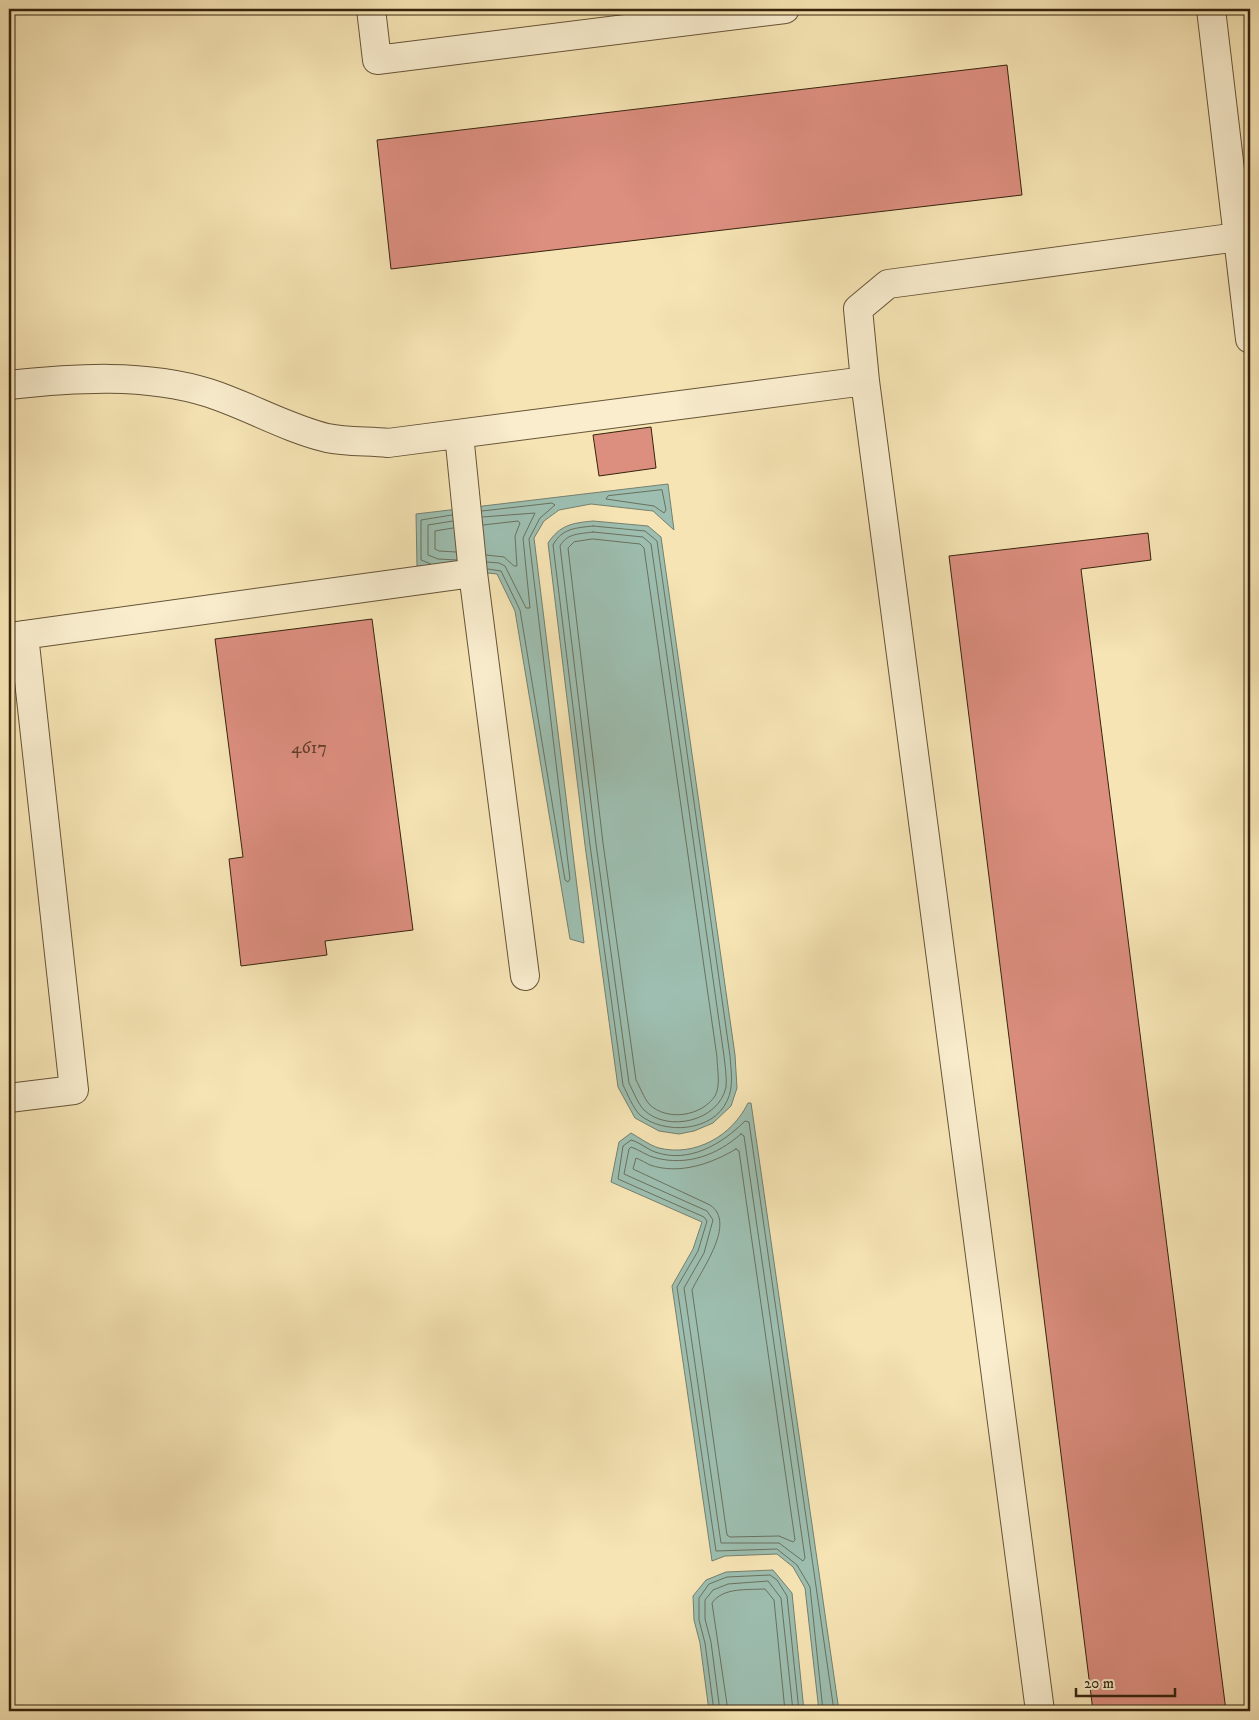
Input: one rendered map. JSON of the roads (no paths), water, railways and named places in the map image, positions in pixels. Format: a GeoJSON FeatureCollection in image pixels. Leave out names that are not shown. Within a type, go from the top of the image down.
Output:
{"type":"FeatureCollection","features":[{"type":"Feature","properties":{"kind":"lane"},"geometry":{"type":"LineString","coordinates":[[371,9],[377,60],[773,10]]}},
{"type":"Feature","properties":{"kind":"lane"},"geometry":{"type":"LineString","coordinates":[[1211,9],[1250,339]]}},
{"type":"Feature","properties":{"kind":"lane"},"geometry":{"type":"LineString","coordinates":[[1040,1711],[858,309],[888,284],[1238,237]]}},
{"type":"Feature","properties":{"kind":"lane"},"geometry":{"type":"LineString","coordinates":[[9,385],[70,378],[149,381],[209,393],[285,424],[329,438],[388,442],[866,381]]}},
{"type":"Feature","properties":{"kind":"lane"},"geometry":{"type":"LineString","coordinates":[[458,434],[473,573],[525,976]]}},
{"type":"Feature","properties":{"kind":"lane"},"geometry":{"type":"LineString","coordinates":[[9,1098],[74,1090],[16,636],[473,573]]}},
{"type":"Feature","properties":{"kind":"water"},"geometry":{"type":"Polygon","coordinates":[[[668,484],[674,530],[653,511],[591,504],[559,510],[544,521],[534,538],[584,943],[570,939],[515,611],[497,574],[417,566],[416,514],[668,484]]]}},
{"type":"Feature","properties":{"kind":"water"},"geometry":{"type":"Polygon","coordinates":[[[593,521],[648,526],[661,537],[735,1055],[737,1088],[731,1106],[713,1123],[694,1131],[679,1134],[659,1131],[635,1118],[618,1087],[585,845],[548,543],[557,532],[567,526],[593,521]]]}},
{"type":"Feature","properties":{"kind":"water"},"geometry":{"type":"Polygon","coordinates":[[[748,1103],[751,1103],[839,1711],[819,1711],[805,1588],[793,1567],[777,1554],[725,1556],[712,1561],[672,1286],[693,1249],[702,1222],[611,1182],[619,1142],[631,1133],[659,1148],[673,1150],[699,1146],[722,1134],[741,1115],[748,1103]]]}},
{"type":"Feature","properties":{"kind":"water"},"geometry":{"type":"Polygon","coordinates":[[[773,1570],[792,1593],[804,1711],[709,1711],[700,1643],[694,1620],[693,1596],[706,1580],[726,1572],[773,1570]]]}}]}
